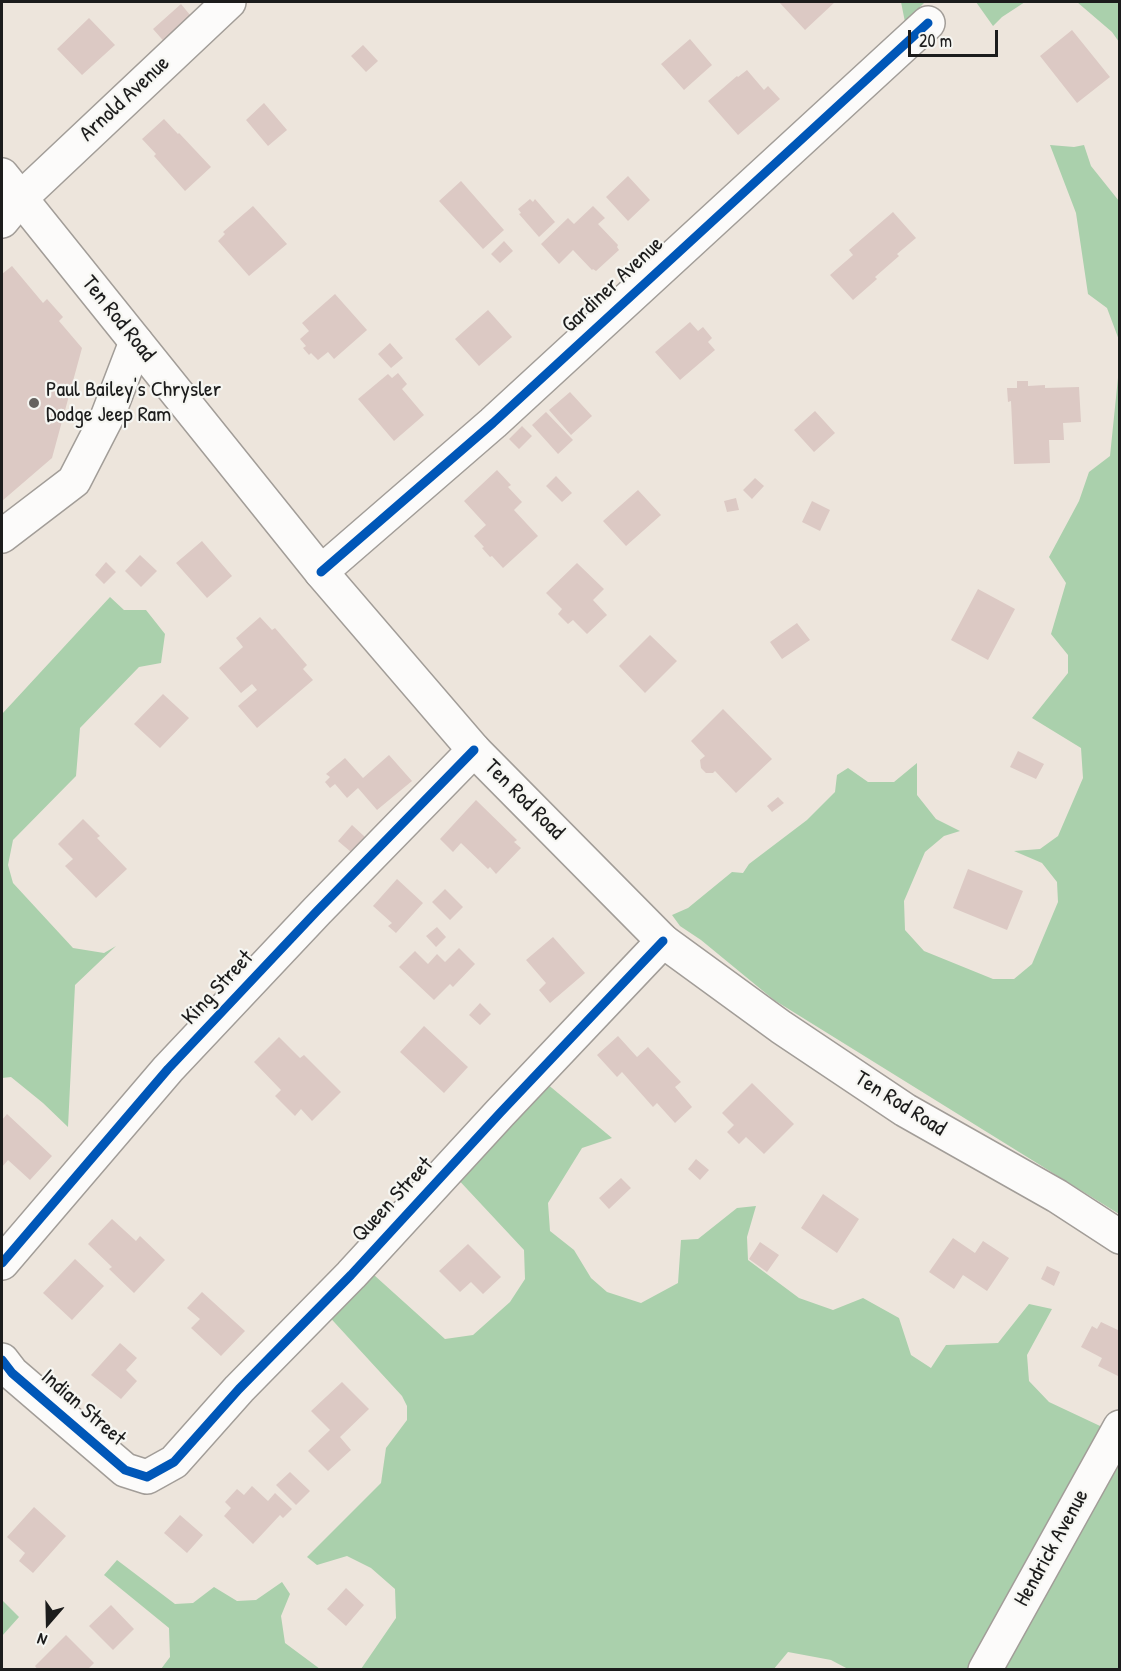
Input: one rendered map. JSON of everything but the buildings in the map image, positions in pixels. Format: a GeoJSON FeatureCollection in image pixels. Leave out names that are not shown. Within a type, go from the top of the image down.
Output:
{"type":"FeatureCollection","features":[{"type":"Feature","properties":{"kind":"street","name":"Arnold Avenue"},"geometry":{"type":"LineString","coordinates":[[8,198],[229,2]]}},
{"type":"Feature","properties":{"kind":"street","name":"Gardiner Avenue"},"geometry":{"type":"LineString","coordinates":[[321,572],[493,423],[928,23]]}},
{"type":"Feature","properties":{"kind":"street","name":"Ten Rod Road"},"geometry":{"type":"LineString","coordinates":[[8,198],[136,342],[321,572],[474,750],[663,941],[781,1028],[905,1110],[1057,1196],[1119,1237]]}},
{"type":"Feature","properties":{"kind":"street"},"geometry":{"type":"LineString","coordinates":[[2,536],[74,481],[108,416],[136,342]]}},
{"type":"Feature","properties":{"kind":"street","name":"King Street"},"geometry":{"type":"LineString","coordinates":[[2,1263],[168,1069],[316,911],[474,750]]}},
{"type":"Feature","properties":{"kind":"street","name":"Queen Street"},"geometry":{"type":"LineString","coordinates":[[144,1476],[147,1477],[174,1462],[239,1389],[351,1275],[663,941]]}},
{"type":"Feature","properties":{"kind":"street","name":"Indian Street"},"geometry":{"type":"LineString","coordinates":[[2,1360],[12,1373],[125,1470],[144,1476]]}},
{"type":"Feature","properties":{"kind":"street","name":"Hendrick Avenue"},"geometry":{"type":"LineString","coordinates":[[985,1670],[1119,1426]]}},
{"type":"Feature","properties":{"kind":"green space"},"geometry":{"type":"Polygon","coordinates":[[[901,2],[925,2],[905,22],[901,2]]]}},
{"type":"Feature","properties":{"kind":"green space"},"geometry":{"type":"Polygon","coordinates":[[[976,2],[1025,2],[993,26],[976,2]]]}},
{"type":"Feature","properties":{"kind":"green space"},"geometry":{"type":"Polygon","coordinates":[[[1077,2],[1119,2],[1119,42],[1112,32],[1077,2]]]}},
{"type":"Feature","properties":{"kind":"green space"},"geometry":{"type":"Polygon","coordinates":[[[1050,145],[1074,147],[1084,145],[1091,166],[1119,201],[1119,340],[1107,308],[1088,294],[1076,213],[1050,145]]]}},
{"type":"Feature","properties":{"kind":"green space"},"geometry":{"type":"Polygon","coordinates":[[[1119,368],[1119,1214],[774,1000],[701,940],[680,926],[672,915],[688,908],[732,872],[743,873],[749,864],[807,820],[835,792],[837,775],[848,768],[868,782],[894,782],[917,763],[917,795],[936,819],[960,831],[944,836],[925,852],[904,901],[905,930],[924,951],[993,979],[1014,979],[1032,964],[1058,902],[1057,882],[1042,863],[1014,851],[1040,849],[1058,836],[1083,778],[1081,748],[1032,718],[1068,673],[1068,655],[1051,634],[1066,583],[1049,557],[1079,501],[1089,472],[1110,456],[1119,368]]]}},
{"type":"Feature","properties":{"kind":"green space"},"geometry":{"type":"Polygon","coordinates":[[[110,597],[124,610],[146,610],[165,634],[161,663],[139,667],[80,728],[76,776],[13,840],[8,865],[13,883],[73,948],[104,953],[116,946],[75,985],[68,1127],[11,1077],[2,1078],[2,714],[110,597]]]}},
{"type":"Feature","properties":{"kind":"green space"},"geometry":{"type":"Polygon","coordinates":[[[540,1078],[612,1138],[582,1148],[548,1203],[550,1231],[574,1250],[591,1278],[607,1292],[641,1303],[678,1283],[681,1240],[698,1239],[737,1208],[756,1206],[747,1237],[748,1260],[799,1298],[833,1310],[863,1298],[899,1318],[911,1355],[931,1368],[946,1345],[998,1343],[1029,1304],[1052,1309],[1027,1355],[1029,1381],[1049,1402],[1115,1433],[1120,1458],[1119,1669],[848,1669],[831,1660],[788,1652],[773,1670],[361,1669],[396,1618],[395,1589],[371,1568],[347,1556],[317,1565],[307,1557],[381,1483],[386,1448],[407,1420],[407,1406],[402,1396],[324,1311],[364,1266],[445,1339],[473,1335],[510,1302],[525,1279],[524,1250],[454,1175],[540,1078]]]}},
{"type":"Feature","properties":{"kind":"green space"},"geometry":{"type":"Polygon","coordinates":[[[117,1560],[175,1604],[193,1603],[214,1587],[237,1601],[256,1600],[282,1582],[290,1594],[281,1616],[285,1643],[320,1669],[161,1669],[170,1657],[169,1628],[104,1575],[117,1560]]]}},
{"type":"Feature","properties":{"kind":"green space"},"geometry":{"type":"Polygon","coordinates":[[[2,1600],[19,1617],[2,1636],[2,1600]]]}},
{"type":"Feature","properties":{"kind":"cycle path"},"geometry":{"type":"LineString","coordinates":[[321,572],[493,423],[928,23]]}},
{"type":"Feature","properties":{"kind":"cycle path"},"geometry":{"type":"LineString","coordinates":[[2,1263],[168,1069],[317,911],[474,750]]}},
{"type":"Feature","properties":{"kind":"cycle path"},"geometry":{"type":"LineString","coordinates":[[2,1360],[12,1373],[125,1470],[147,1477],[174,1462],[239,1389],[351,1275],[663,941]]}},
{"type":"Feature","properties":{"kind":"place","name":"Paul Bailey's Chrysler Dodge Jeep Ram"},"geometry":{"type":"Point","coordinates":[34,403]}}]}
